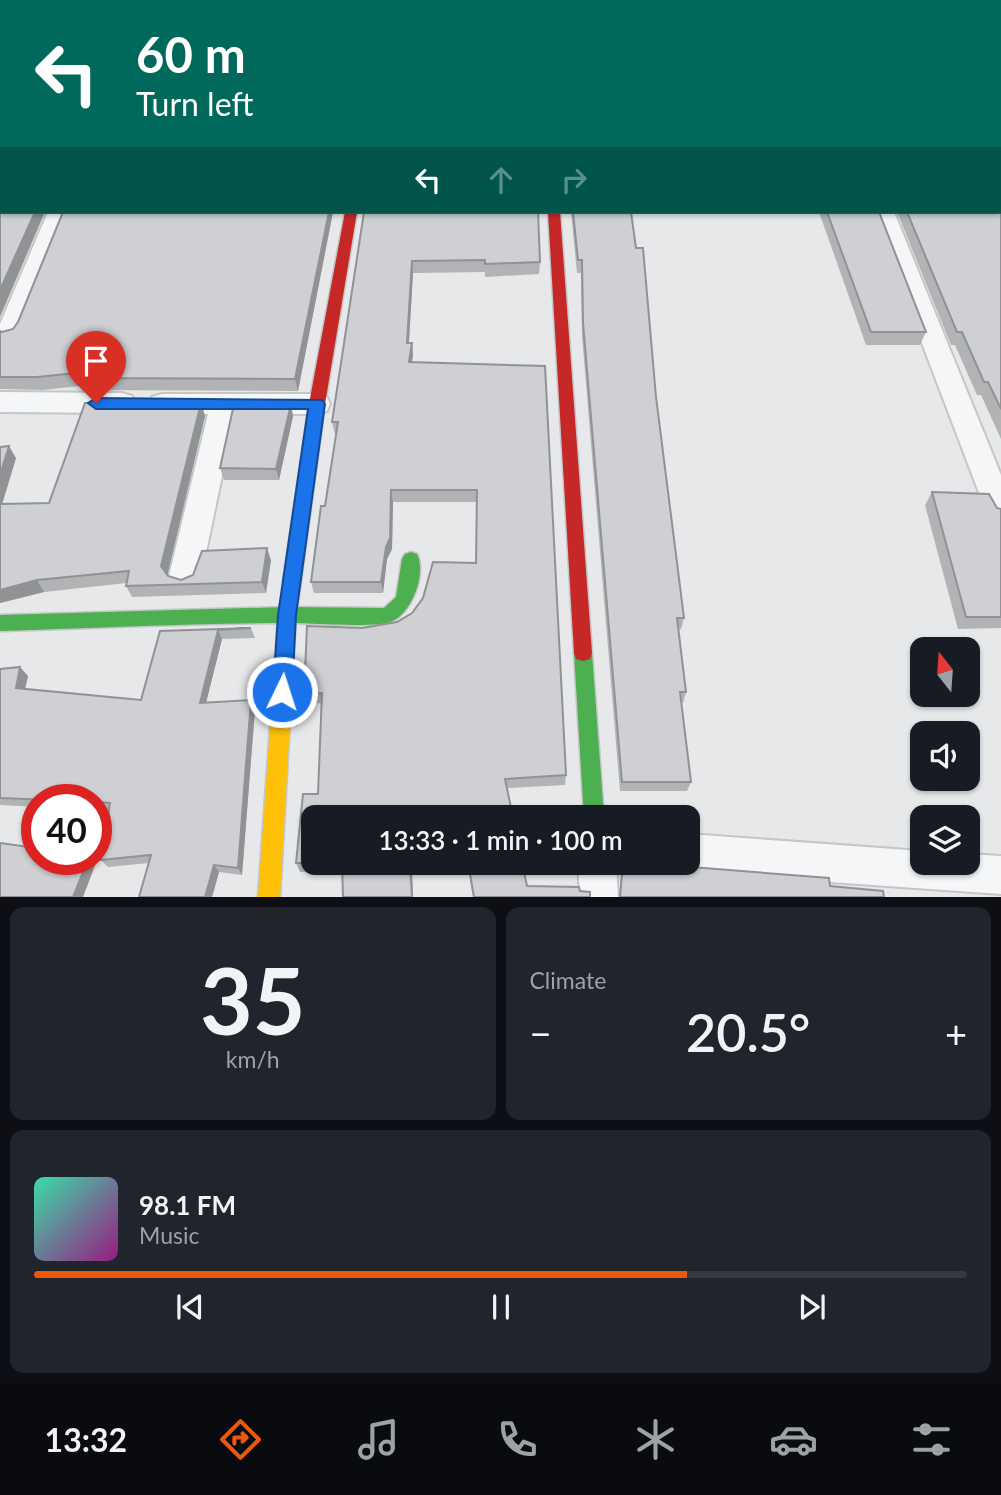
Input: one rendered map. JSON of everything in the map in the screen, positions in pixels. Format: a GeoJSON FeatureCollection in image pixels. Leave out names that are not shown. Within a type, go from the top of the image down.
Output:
{"type":"FeatureCollection","features":[{"type":"Feature","properties":{"kind":"street"},"geometry":{"type":"LineString","coordinates":[[9,333],[58,214]]}},
{"type":"Feature","properties":{"kind":"street"},"geometry":{"type":"LineString","coordinates":[[269,897],[287,615],[317,404],[351,214]]}},
{"type":"Feature","properties":{"kind":"street"},"geometry":{"type":"LineString","coordinates":[[554,214],[593,805]]}},
{"type":"Feature","properties":{"kind":"street"},"geometry":{"type":"LineString","coordinates":[[884,214],[1001,511]]}},
{"type":"Feature","properties":{"kind":"street"},"geometry":{"type":"LineString","coordinates":[[0,402],[317,404]]}},
{"type":"Feature","properties":{"kind":"street"},"geometry":{"type":"LineString","coordinates":[[185,576],[224,404]]}},
{"type":"Feature","properties":{"kind":"street"},"geometry":{"type":"LineString","coordinates":[[0,623],[394,614],[403,606],[411,559]]}},
{"type":"Feature","properties":{"kind":"street"},"geometry":{"type":"LineString","coordinates":[[700,854],[1001,875]]}},
{"type":"Feature","properties":{"kind":"street"},"geometry":{"type":"LineString","coordinates":[[598,875],[599,897]]}},
{"type":"Feature","properties":{"kind":"building"},"geometry":{"type":"Polygon","coordinates":[[[0,214],[34,214],[0,290],[0,214]]]}},
{"type":"Feature","properties":{"kind":"building"},"geometry":{"type":"Polygon","coordinates":[[[62,214],[329,214],[295,379],[86,378],[87,372],[37,377],[0,377],[0,331],[13,329],[62,214]]]}},
{"type":"Feature","properties":{"kind":"building"},"geometry":{"type":"Polygon","coordinates":[[[364,214],[538,214],[540,262],[485,264],[485,260],[412,261],[407,343],[412,343],[409,362],[545,366],[566,775],[505,779],[510,805],[302,805],[303,794],[318,794],[322,693],[304,695],[307,626],[362,628],[397,622],[412,613],[423,598],[433,562],[476,563],[477,490],[391,490],[390,538],[386,547],[381,582],[311,582],[321,506],[325,506],[338,422],[332,422],[364,214]]]}},
{"type":"Feature","properties":{"kind":"building"},"geometry":{"type":"Polygon","coordinates":[[[573,214],[631,214],[636,248],[643,248],[656,397],[684,618],[677,618],[686,692],[680,692],[691,782],[622,782],[583,323],[582,260],[578,260],[573,214]]]}},
{"type":"Feature","properties":{"kind":"building"},"geometry":{"type":"Polygon","coordinates":[[[828,214],[880,214],[926,332],[871,332],[828,214]]]}},
{"type":"Feature","properties":{"kind":"building"},"geometry":{"type":"Polygon","coordinates":[[[908,214],[1001,214],[1001,409],[988,382],[984,382],[962,332],[957,332],[908,214]]]}},
{"type":"Feature","properties":{"kind":"building"},"geometry":{"type":"Polygon","coordinates":[[[85,403],[201,403],[161,566],[168,576],[181,580],[193,575],[202,551],[267,548],[262,582],[126,586],[129,571],[37,580],[0,590],[0,504],[49,503],[85,403]]]}},
{"type":"Feature","properties":{"kind":"building"},"geometry":{"type":"Polygon","coordinates":[[[234,404],[291,404],[276,469],[220,468],[234,404]]]}},
{"type":"Feature","properties":{"kind":"building"},"geometry":{"type":"Polygon","coordinates":[[[9,446],[0,475],[0,447],[9,446]]]}},
{"type":"Feature","properties":{"kind":"building"},"geometry":{"type":"Polygon","coordinates":[[[932,492],[989,494],[997,508],[1001,509],[1001,617],[966,617],[932,492]]]}},
{"type":"Feature","properties":{"kind":"building"},"geometry":{"type":"Polygon","coordinates":[[[251,628],[218,630],[200,703],[251,700],[238,868],[214,865],[205,897],[139,897],[151,855],[112,859],[112,784],[21,784],[21,799],[0,798],[0,669],[20,667],[16,688],[141,700],[160,631],[251,628]]]}},
{"type":"Feature","properties":{"kind":"building"},"geometry":{"type":"Polygon","coordinates":[[[301,814],[301,863],[296,863],[301,814]]]}},
{"type":"Feature","properties":{"kind":"building"},"geometry":{"type":"Polygon","coordinates":[[[0,843],[21,846],[21,875],[82,875],[73,897],[0,897],[0,843]]]}},
{"type":"Feature","properties":{"kind":"building"},"geometry":{"type":"Polygon","coordinates":[[[700,868],[829,878],[830,886],[883,891],[884,897],[620,897],[622,875],[700,875],[700,868]]]}},
{"type":"Feature","properties":{"kind":"building"},"geometry":{"type":"Polygon","coordinates":[[[342,875],[411,875],[412,897],[343,897],[342,875]]]}},
{"type":"Feature","properties":{"kind":"building"},"geometry":{"type":"Polygon","coordinates":[[[470,875],[525,875],[527,886],[579,887],[580,891],[590,892],[590,897],[474,897],[470,875]]]}},
{"type":"Feature","properties":{"kind":"traffic: fast"},"geometry":{"type":"LineString","coordinates":[[0,623],[287,615],[386,616],[394,612],[404,600],[411,559]]}},
{"type":"Feature","properties":{"kind":"traffic: fast"},"geometry":{"type":"LineString","coordinates":[[583,653],[593,805]]}},
{"type":"Feature","properties":{"kind":"traffic: slow"},"geometry":{"type":"LineString","coordinates":[[269,897],[287,615],[292,581]]}},
{"type":"Feature","properties":{"kind":"traffic: jam"},"geometry":{"type":"LineString","coordinates":[[292,581],[317,404],[351,214]]}},
{"type":"Feature","properties":{"kind":"traffic: jam"},"geometry":{"type":"LineString","coordinates":[[554,214],[583,653]]}},
{"type":"Feature","properties":{"kind":"route"},"geometry":{"type":"LineString","coordinates":[[96,403],[317,404],[287,615],[282,692]]}}]}
